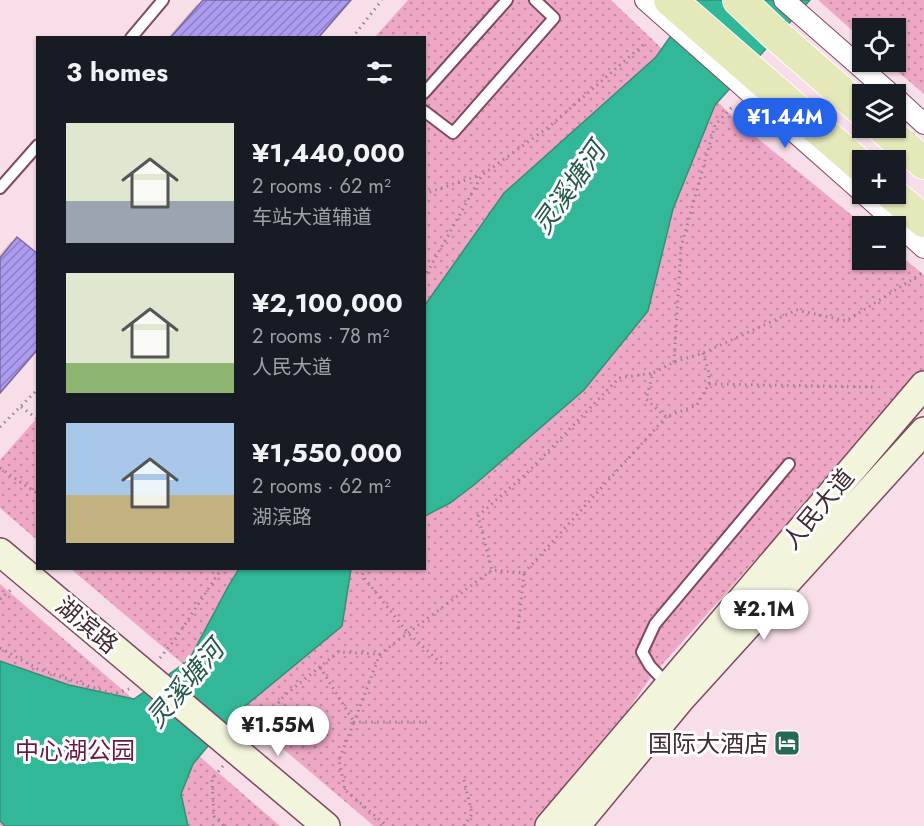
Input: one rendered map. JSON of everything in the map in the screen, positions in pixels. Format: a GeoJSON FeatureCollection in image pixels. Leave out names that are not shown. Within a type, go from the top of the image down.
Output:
{"type":"FeatureCollection","features":[{"type":"Feature","properties":{"kind":"main road"},"geometry":{"type":"LineString","coordinates":[[670,0],[739,72],[852,159]]}},
{"type":"Feature","properties":{"kind":"main road"},"geometry":{"type":"LineString","coordinates":[[739,0],[852,101]]}},
{"type":"Feature","properties":{"kind":"main road"},"geometry":{"type":"LineString","coordinates":[[895,138],[924,163]]}},
{"type":"Feature","properties":{"kind":"main road"},"geometry":{"type":"LineString","coordinates":[[904,204],[924,221]]}},
{"type":"Feature","properties":{"kind":"main road","name":"人民大道"},"geometry":{"type":"LineString","coordinates":[[576,826],[675,692],[924,385]]}},
{"type":"Feature","properties":{"kind":"main road","name":"人民大道"},"geometry":{"type":"LineString","coordinates":[[549,826],[924,431]]}},
{"type":"Feature","properties":{"kind":"main road","name":"湖滨路"},"geometry":{"type":"LineString","coordinates":[[0,552],[326,826]]}},
{"type":"Feature","properties":{"kind":"street"},"geometry":{"type":"LineString","coordinates":[[645,0],[739,72],[852,182]]}},
{"type":"Feature","properties":{"kind":"street"},"geometry":{"type":"LineString","coordinates":[[784,0],[880,84]]}},
{"type":"Feature","properties":{"kind":"street"},"geometry":{"type":"LineString","coordinates":[[906,107],[924,124]]}},
{"type":"Feature","properties":{"kind":"street"},"geometry":{"type":"LineString","coordinates":[[875,204],[924,248]]}},
{"type":"Feature","properties":{"kind":"lane"},"geometry":{"type":"LineString","coordinates":[[132,36],[163,0]]}},
{"type":"Feature","properties":{"kind":"lane"},"geometry":{"type":"LineString","coordinates":[[426,91],[507,0]]}},
{"type":"Feature","properties":{"kind":"lane"},"geometry":{"type":"LineString","coordinates":[[426,113],[453,133],[554,18],[535,0]]}},
{"type":"Feature","properties":{"kind":"lane"},"geometry":{"type":"LineString","coordinates":[[0,188],[36,147]]}},
{"type":"Feature","properties":{"kind":"lane"},"geometry":{"type":"LineString","coordinates":[[675,692],[650,666],[642,652],[655,624],[789,464]]}},
{"type":"Feature","properties":{"kind":"path"},"geometry":{"type":"LineString","coordinates":[[354,36],[382,0]]}},
{"type":"Feature","properties":{"kind":"path"},"geometry":{"type":"LineString","coordinates":[[426,193],[482,175],[550,126],[644,44]]}},
{"type":"Feature","properties":{"kind":"path"},"geometry":{"type":"LineString","coordinates":[[674,362],[681,247],[715,125],[734,105]]}},
{"type":"Feature","properties":{"kind":"path"},"geometry":{"type":"LineString","coordinates":[[426,274],[482,175]]}},
{"type":"Feature","properties":{"kind":"path"},"geometry":{"type":"LineString","coordinates":[[492,570],[478,516],[527,472],[619,378],[653,373],[797,310],[846,321],[924,272]]}},
{"type":"Feature","properties":{"kind":"path"},"geometry":{"type":"LineString","coordinates":[[518,629],[524,573],[666,417],[697,405],[709,384],[709,373],[703,353]]}},
{"type":"Feature","properties":{"kind":"path"},"geometry":{"type":"LineString","coordinates":[[653,373],[646,399],[666,417]]}},
{"type":"Feature","properties":{"kind":"path"},"geometry":{"type":"LineString","coordinates":[[709,384],[876,387]]}},
{"type":"Feature","properties":{"kind":"path"},"geometry":{"type":"LineString","coordinates":[[0,427],[36,391]]}},
{"type":"Feature","properties":{"kind":"path"},"geometry":{"type":"LineString","coordinates":[[21,407],[36,418]]}},
{"type":"Feature","properties":{"kind":"path"},"geometry":{"type":"LineString","coordinates":[[0,468],[36,493]]}},
{"type":"Feature","properties":{"kind":"path"},"geometry":{"type":"LineString","coordinates":[[0,648],[38,669],[113,694],[146,674],[176,638],[221,570]]}},
{"type":"Feature","properties":{"kind":"path"},"geometry":{"type":"LineString","coordinates":[[365,570],[362,575],[408,633],[442,664]]}},
{"type":"Feature","properties":{"kind":"path"},"geometry":{"type":"LineString","coordinates":[[387,826],[345,790],[339,760],[380,654],[492,570],[524,573]]}},
{"type":"Feature","properties":{"kind":"path"},"geometry":{"type":"LineString","coordinates":[[259,726],[285,696],[338,652],[380,654]]}},
{"type":"Feature","properties":{"kind":"path"},"geometry":{"type":"LineString","coordinates":[[320,667],[354,722]]}},
{"type":"Feature","properties":{"kind":"path"},"geometry":{"type":"LineString","coordinates":[[354,722],[427,722]]}},
{"type":"Feature","properties":{"kind":"path"},"geometry":{"type":"LineString","coordinates":[[224,826],[214,816],[212,779],[226,762]]}},
{"type":"Feature","properties":{"kind":"path"},"geometry":{"type":"LineString","coordinates":[[464,780],[472,814],[464,826]]}},
{"type":"Feature","properties":{"kind":"green space"},"geometry":{"type":"Polygon","coordinates":[[[408,0],[611,0],[746,129],[853,216],[852,270],[906,270],[906,260],[924,275],[924,370],[651,677],[607,740],[534,826],[374,826],[72,570],[426,570],[426,36],[376,36],[408,0]]]}},
{"type":"Feature","properties":{"kind":"green space"},"geometry":{"type":"Polygon","coordinates":[[[818,0],[924,0],[924,94],[899,72],[906,72],[906,18],[852,18],[852,30],[818,0]]]}},
{"type":"Feature","properties":{"kind":"green space"},"geometry":{"type":"Polygon","coordinates":[[[36,419],[36,539],[0,508],[0,460],[36,419]]]}},
{"type":"Feature","properties":{"kind":"green space","name":"中心湖公园"},"geometry":{"type":"Polygon","coordinates":[[[0,584],[280,826],[0,826],[0,584]]]}},
{"type":"Feature","properties":{"kind":"water","name":"灵溪塘河"},"geometry":{"type":"Polygon","coordinates":[[[696,0],[810,0],[715,105],[673,209],[648,311],[584,390],[474,485],[450,503],[426,515],[426,304],[504,193],[656,57],[696,0]]]}},
{"type":"Feature","properties":{"kind":"water","name":"灵溪塘河"},"geometry":{"type":"Polygon","coordinates":[[[238,570],[351,570],[342,626],[233,716],[193,764],[181,794],[188,826],[5,826],[0,821],[0,661],[69,685],[134,699],[189,660],[238,570]]]}},
{"type":"Feature","properties":{"kind":"building"},"geometry":{"type":"Polygon","coordinates":[[[203,0],[351,0],[320,36],[172,36],[203,0]]]}},
{"type":"Feature","properties":{"kind":"building"},"geometry":{"type":"Polygon","coordinates":[[[17,237],[36,252],[36,351],[0,393],[0,258],[17,237]]]}},
{"type":"Feature","properties":{"kind":"place","name":"国际大酒店"},"geometry":{"type":"Point","coordinates":[787,743]}}]}
